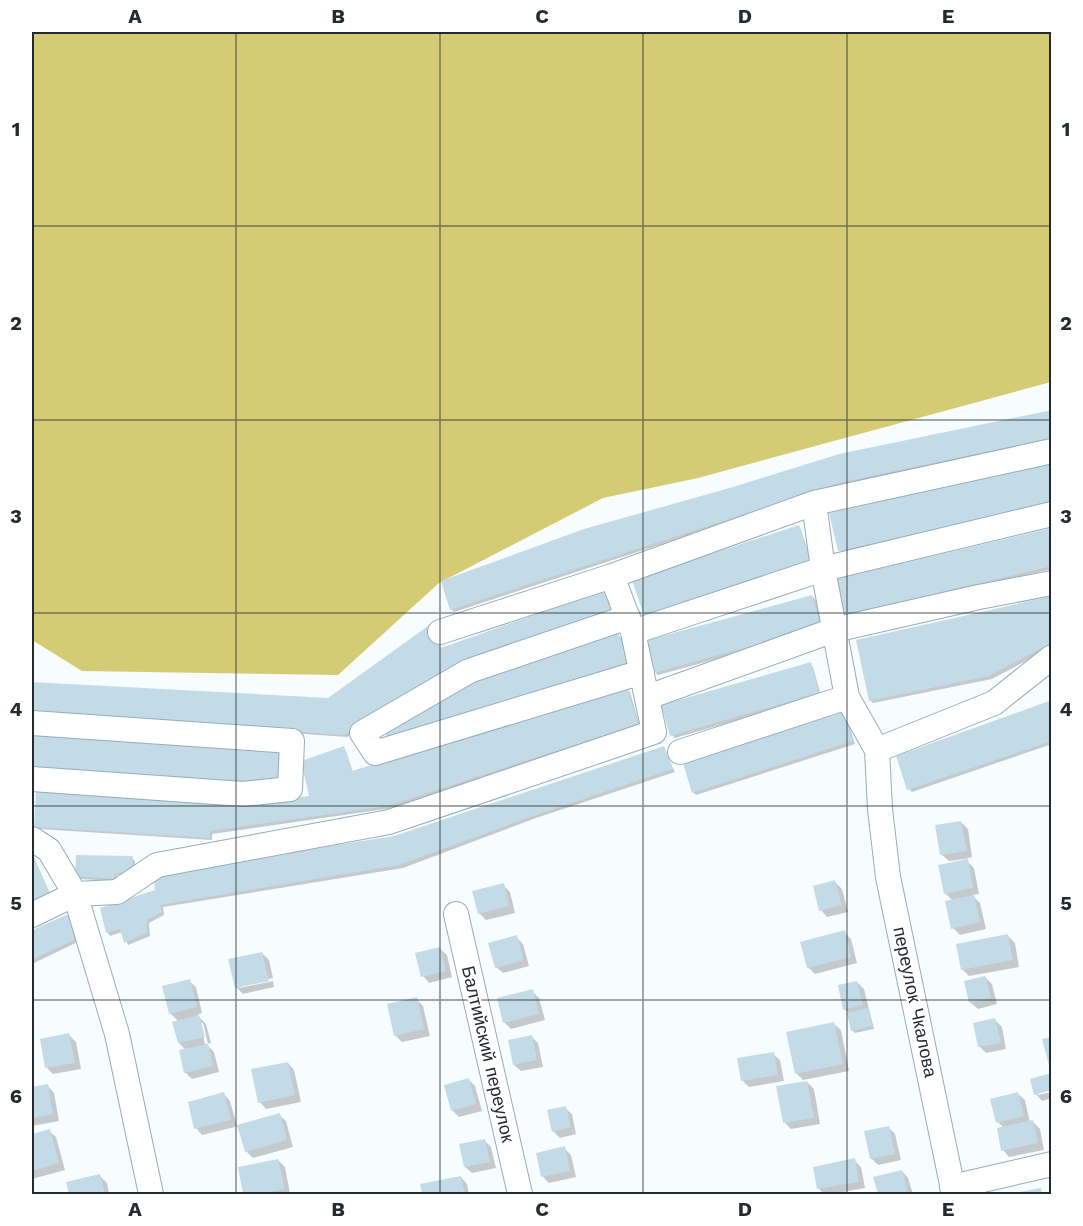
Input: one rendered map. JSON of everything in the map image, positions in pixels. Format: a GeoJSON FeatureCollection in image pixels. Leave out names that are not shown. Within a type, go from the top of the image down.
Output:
{"type":"FeatureCollection","features":[{"type":"Feature","properties":{"kind":"street"},"geometry":{"type":"LineString","coordinates":[[440,632],[612,576],[814,503],[1052,451]]}},
{"type":"Feature","properties":{"kind":"street"},"geometry":{"type":"LineString","coordinates":[[814,503],[823,569],[847,697],[877,750],[1052,680]]}},
{"type":"Feature","properties":{"kind":"street"},"geometry":{"type":"LineString","coordinates":[[642,672],[375,753],[362,733],[469,671],[823,569],[1052,514]]}},
{"type":"Feature","properties":{"kind":"street"},"geometry":{"type":"LineString","coordinates":[[32,915],[75,894],[117,892],[157,865],[389,822],[654,732],[631,624],[612,576]]}},
{"type":"Feature","properties":{"kind":"street"},"geometry":{"type":"LineString","coordinates":[[648,697],[834,630],[1052,583]]}},
{"type":"Feature","properties":{"kind":"street"},"geometry":{"type":"LineString","coordinates":[[994,703],[1052,657]]}},
{"type":"Feature","properties":{"kind":"street"},"geometry":{"type":"LineString","coordinates":[[680,753],[847,697]]}},
{"type":"Feature","properties":{"kind":"street"},"geometry":{"type":"LineString","coordinates":[[32,723],[292,741],[290,789],[243,794],[32,779]]}},
{"type":"Feature","properties":{"kind":"street","name":"переулок Чкалова"},"geometry":{"type":"LineString","coordinates":[[877,750],[880,809],[888,877],[953,1191]]}},
{"type":"Feature","properties":{"kind":"street"},"geometry":{"type":"LineString","coordinates":[[32,838],[49,850],[75,894],[117,1034],[152,1194]]}},
{"type":"Feature","properties":{"kind":"street","name":"Балтийский переулок"},"geometry":{"type":"LineString","coordinates":[[456,914],[520,1194]]}},
{"type":"Feature","properties":{"kind":"street"},"geometry":{"type":"LineString","coordinates":[[953,1191],[1052,1164]]}},
{"type":"Feature","properties":{"kind":"shaded area"},"geometry":{"type":"Polygon","coordinates":[[[32,32],[1051,32],[1051,382],[698,478],[603,498],[439,583],[338,675],[82,671],[32,640],[32,32]]]}},
{"type":"Feature","properties":{"kind":"building"},"geometry":{"type":"Polygon","coordinates":[[[1052,410],[1052,438],[843,482],[450,610],[441,581],[584,529],[839,454],[1052,410]]]}},
{"type":"Feature","properties":{"kind":"building"},"geometry":{"type":"Polygon","coordinates":[[[1052,463],[1052,503],[838,551],[829,513],[1052,463]]]}},
{"type":"Feature","properties":{"kind":"building"},"geometry":{"type":"Polygon","coordinates":[[[799,525],[811,562],[644,616],[632,580],[799,525]]]}},
{"type":"Feature","properties":{"kind":"building"},"geometry":{"type":"Polygon","coordinates":[[[1052,528],[1052,566],[845,615],[836,579],[1052,528]]]}},
{"type":"Feature","properties":{"kind":"building"},"geometry":{"type":"Polygon","coordinates":[[[608,589],[615,611],[465,663],[344,735],[32,713],[32,682],[328,698],[428,626],[441,648],[608,589]]]}},
{"type":"Feature","properties":{"kind":"building"},"geometry":{"type":"Polygon","coordinates":[[[812,595],[821,627],[653,673],[644,641],[812,595]]]}},
{"type":"Feature","properties":{"kind":"building"},"geometry":{"type":"Polygon","coordinates":[[[1052,596],[1052,641],[1046,646],[989,676],[869,701],[856,640],[1052,596]]]}},
{"type":"Feature","properties":{"kind":"building"},"geometry":{"type":"Polygon","coordinates":[[[618,633],[628,662],[388,741],[384,729],[473,681],[618,633]]]}},
{"type":"Feature","properties":{"kind":"building"},"geometry":{"type":"Polygon","coordinates":[[[811,662],[819,693],[670,736],[661,705],[811,662]]]}},
{"type":"Feature","properties":{"kind":"building"},"geometry":{"type":"Polygon","coordinates":[[[627,687],[638,724],[388,806],[210,831],[210,838],[34,827],[36,789],[207,800],[226,806],[309,796],[301,761],[344,746],[352,771],[627,687]]]}},
{"type":"Feature","properties":{"kind":"building"},"geometry":{"type":"Polygon","coordinates":[[[1052,700],[1052,741],[907,790],[896,756],[1052,700]]]}},
{"type":"Feature","properties":{"kind":"building"},"geometry":{"type":"Polygon","coordinates":[[[843,712],[853,741],[692,793],[683,763],[843,712]]]}},
{"type":"Feature","properties":{"kind":"building"},"geometry":{"type":"Polygon","coordinates":[[[32,732],[282,748],[279,785],[32,769],[32,732]]]}},
{"type":"Feature","properties":{"kind":"building"},"geometry":{"type":"Polygon","coordinates":[[[664,746],[673,769],[533,816],[399,865],[160,905],[162,912],[147,920],[147,933],[124,943],[120,929],[106,933],[100,908],[155,890],[153,874],[394,836],[664,746]]]}},
{"type":"Feature","properties":{"kind":"building"},"geometry":{"type":"Polygon","coordinates":[[[961,821],[967,851],[940,855],[935,825],[961,821]]]}},
{"type":"Feature","properties":{"kind":"building"},"geometry":{"type":"Polygon","coordinates":[[[32,853],[50,895],[32,904],[32,853]]]}},
{"type":"Feature","properties":{"kind":"building"},"geometry":{"type":"Polygon","coordinates":[[[76,855],[133,856],[132,874],[115,873],[114,879],[75,876],[76,855]]]}},
{"type":"Feature","properties":{"kind":"building"},"geometry":{"type":"Polygon","coordinates":[[[968,859],[973,888],[944,894],[938,865],[968,859]]]}},
{"type":"Feature","properties":{"kind":"building"},"geometry":{"type":"Polygon","coordinates":[[[835,880],[842,905],[819,911],[813,886],[835,880]]]}},
{"type":"Feature","properties":{"kind":"building"},"geometry":{"type":"Polygon","coordinates":[[[504,883],[509,906],[478,914],[472,891],[504,883]]]}},
{"type":"Feature","properties":{"kind":"building"},"geometry":{"type":"Polygon","coordinates":[[[974,895],[980,922],[951,929],[945,901],[974,895]]]}},
{"type":"Feature","properties":{"kind":"building"},"geometry":{"type":"Polygon","coordinates":[[[71,913],[80,937],[32,960],[32,930],[71,913]]]}},
{"type":"Feature","properties":{"kind":"building"},"geometry":{"type":"Polygon","coordinates":[[[845,930],[851,957],[807,968],[800,942],[845,930]]]}},
{"type":"Feature","properties":{"kind":"building"},"geometry":{"type":"Polygon","coordinates":[[[1008,934],[1013,960],[961,970],[956,944],[1008,934]]]}},
{"type":"Feature","properties":{"kind":"building"},"geometry":{"type":"Polygon","coordinates":[[[517,935],[524,960],[495,968],[488,943],[517,935]]]}},
{"type":"Feature","properties":{"kind":"building"},"geometry":{"type":"Polygon","coordinates":[[[440,947],[446,971],[421,977],[415,953],[440,947]]]}},
{"type":"Feature","properties":{"kind":"building"},"geometry":{"type":"Polygon","coordinates":[[[262,952],[269,981],[235,988],[228,959],[262,952]]]}},
{"type":"Feature","properties":{"kind":"building"},"geometry":{"type":"Polygon","coordinates":[[[985,976],[991,998],[969,1003],[964,981],[985,976]]]}},
{"type":"Feature","properties":{"kind":"building"},"geometry":{"type":"Polygon","coordinates":[[[190,979],[197,1007],[169,1014],[162,986],[190,979]]]}},
{"type":"Feature","properties":{"kind":"building"},"geometry":{"type":"Polygon","coordinates":[[[857,981],[863,1005],[843,1010],[838,985],[857,981]]]}},
{"type":"Feature","properties":{"kind":"building"},"geometry":{"type":"Polygon","coordinates":[[[533,989],[539,1014],[503,1023],[497,998],[533,989]]]}},
{"type":"Feature","properties":{"kind":"building"},"geometry":{"type":"Polygon","coordinates":[[[417,997],[424,1029],[394,1036],[387,1004],[417,997]]]}},
{"type":"Feature","properties":{"kind":"building"},"geometry":{"type":"Polygon","coordinates":[[[868,1008],[872,1026],[851,1031],[847,1013],[868,1008]]]}},
{"type":"Feature","properties":{"kind":"building"},"geometry":{"type":"Polygon","coordinates":[[[199,1015],[205,1037],[178,1043],[172,1022],[199,1015]]]}},
{"type":"Feature","properties":{"kind":"building"},"geometry":{"type":"Polygon","coordinates":[[[995,1018],[1001,1043],[978,1047],[973,1023],[995,1018]]]}},
{"type":"Feature","properties":{"kind":"building"},"geometry":{"type":"Polygon","coordinates":[[[834,1022],[843,1064],[795,1074],[786,1032],[834,1022]]]}},
{"type":"Feature","properties":{"kind":"building"},"geometry":{"type":"Polygon","coordinates":[[[69,1033],[75,1063],[45,1068],[40,1039],[69,1033]]]}},
{"type":"Feature","properties":{"kind":"building"},"geometry":{"type":"Polygon","coordinates":[[[532,1035],[537,1060],[513,1065],[508,1040],[532,1035]]]}},
{"type":"Feature","properties":{"kind":"building"},"geometry":{"type":"Polygon","coordinates":[[[1052,1037],[1052,1090],[1034,1095],[1030,1079],[1051,1073],[1042,1039],[1052,1037]]]}},
{"type":"Feature","properties":{"kind":"building"},"geometry":{"type":"Polygon","coordinates":[[[208,1044],[213,1066],[184,1073],[179,1050],[208,1044]]]}},
{"type":"Feature","properties":{"kind":"building"},"geometry":{"type":"Polygon","coordinates":[[[774,1052],[778,1075],[741,1081],[737,1058],[774,1052]]]}},
{"type":"Feature","properties":{"kind":"building"},"geometry":{"type":"Polygon","coordinates":[[[288,1062],[295,1095],[258,1103],[251,1069],[288,1062]]]}},
{"type":"Feature","properties":{"kind":"building"},"geometry":{"type":"Polygon","coordinates":[[[469,1078],[476,1104],[451,1111],[444,1085],[469,1078]]]}},
{"type":"Feature","properties":{"kind":"building"},"geometry":{"type":"Polygon","coordinates":[[[807,1081],[814,1118],[783,1123],[776,1086],[807,1081]]]}},
{"type":"Feature","properties":{"kind":"building"},"geometry":{"type":"Polygon","coordinates":[[[48,1084],[53,1114],[32,1118],[32,1087],[48,1084]]]}},
{"type":"Feature","properties":{"kind":"building"},"geometry":{"type":"Polygon","coordinates":[[[224,1092],[231,1120],[194,1129],[188,1102],[224,1092]]]}},
{"type":"Feature","properties":{"kind":"building"},"geometry":{"type":"Polygon","coordinates":[[[1018,1092],[1024,1116],[996,1123],[990,1099],[1018,1092]]]}},
{"type":"Feature","properties":{"kind":"building"},"geometry":{"type":"Polygon","coordinates":[[[566,1106],[571,1127],[552,1132],[547,1110],[566,1106]]]}},
{"type":"Feature","properties":{"kind":"building"},"geometry":{"type":"Polygon","coordinates":[[[280,1113],[287,1140],[245,1152],[237,1125],[280,1113]]]}},
{"type":"Feature","properties":{"kind":"building"},"geometry":{"type":"Polygon","coordinates":[[[1033,1120],[1038,1143],[1001,1151],[997,1128],[1033,1120]]]}},
{"type":"Feature","properties":{"kind":"building"},"geometry":{"type":"Polygon","coordinates":[[[889,1126],[895,1154],[870,1159],[864,1131],[889,1126]]]}},
{"type":"Feature","properties":{"kind":"building"},"geometry":{"type":"Polygon","coordinates":[[[50,1129],[59,1163],[32,1171],[32,1134],[50,1129]]]}},
{"type":"Feature","properties":{"kind":"building"},"geometry":{"type":"Polygon","coordinates":[[[485,1139],[490,1162],[464,1167],[459,1144],[485,1139]]]}},
{"type":"Feature","properties":{"kind":"building"},"geometry":{"type":"Polygon","coordinates":[[[565,1146],[570,1171],[541,1177],[536,1153],[565,1146]]]}},
{"type":"Feature","properties":{"kind":"building"},"geometry":{"type":"Polygon","coordinates":[[[855,1158],[859,1182],[817,1189],[813,1167],[855,1158]]]}},
{"type":"Feature","properties":{"kind":"building"},"geometry":{"type":"Polygon","coordinates":[[[278,1159],[285,1189],[260,1194],[243,1194],[238,1167],[278,1159]]]}},
{"type":"Feature","properties":{"kind":"building"},"geometry":{"type":"Polygon","coordinates":[[[902,1170],[908,1193],[878,1194],[873,1177],[902,1170]]]}},
{"type":"Feature","properties":{"kind":"building"},"geometry":{"type":"Polygon","coordinates":[[[100,1174],[105,1194],[69,1194],[66,1182],[100,1174]]]}},
{"type":"Feature","properties":{"kind":"building"},"geometry":{"type":"Polygon","coordinates":[[[461,1176],[465,1194],[422,1194],[420,1184],[461,1176]]]}},
{"type":"Feature","properties":{"kind":"building"},"geometry":{"type":"Polygon","coordinates":[[[1041,1188],[1042,1194],[1013,1193],[1041,1188]]]}}]}
